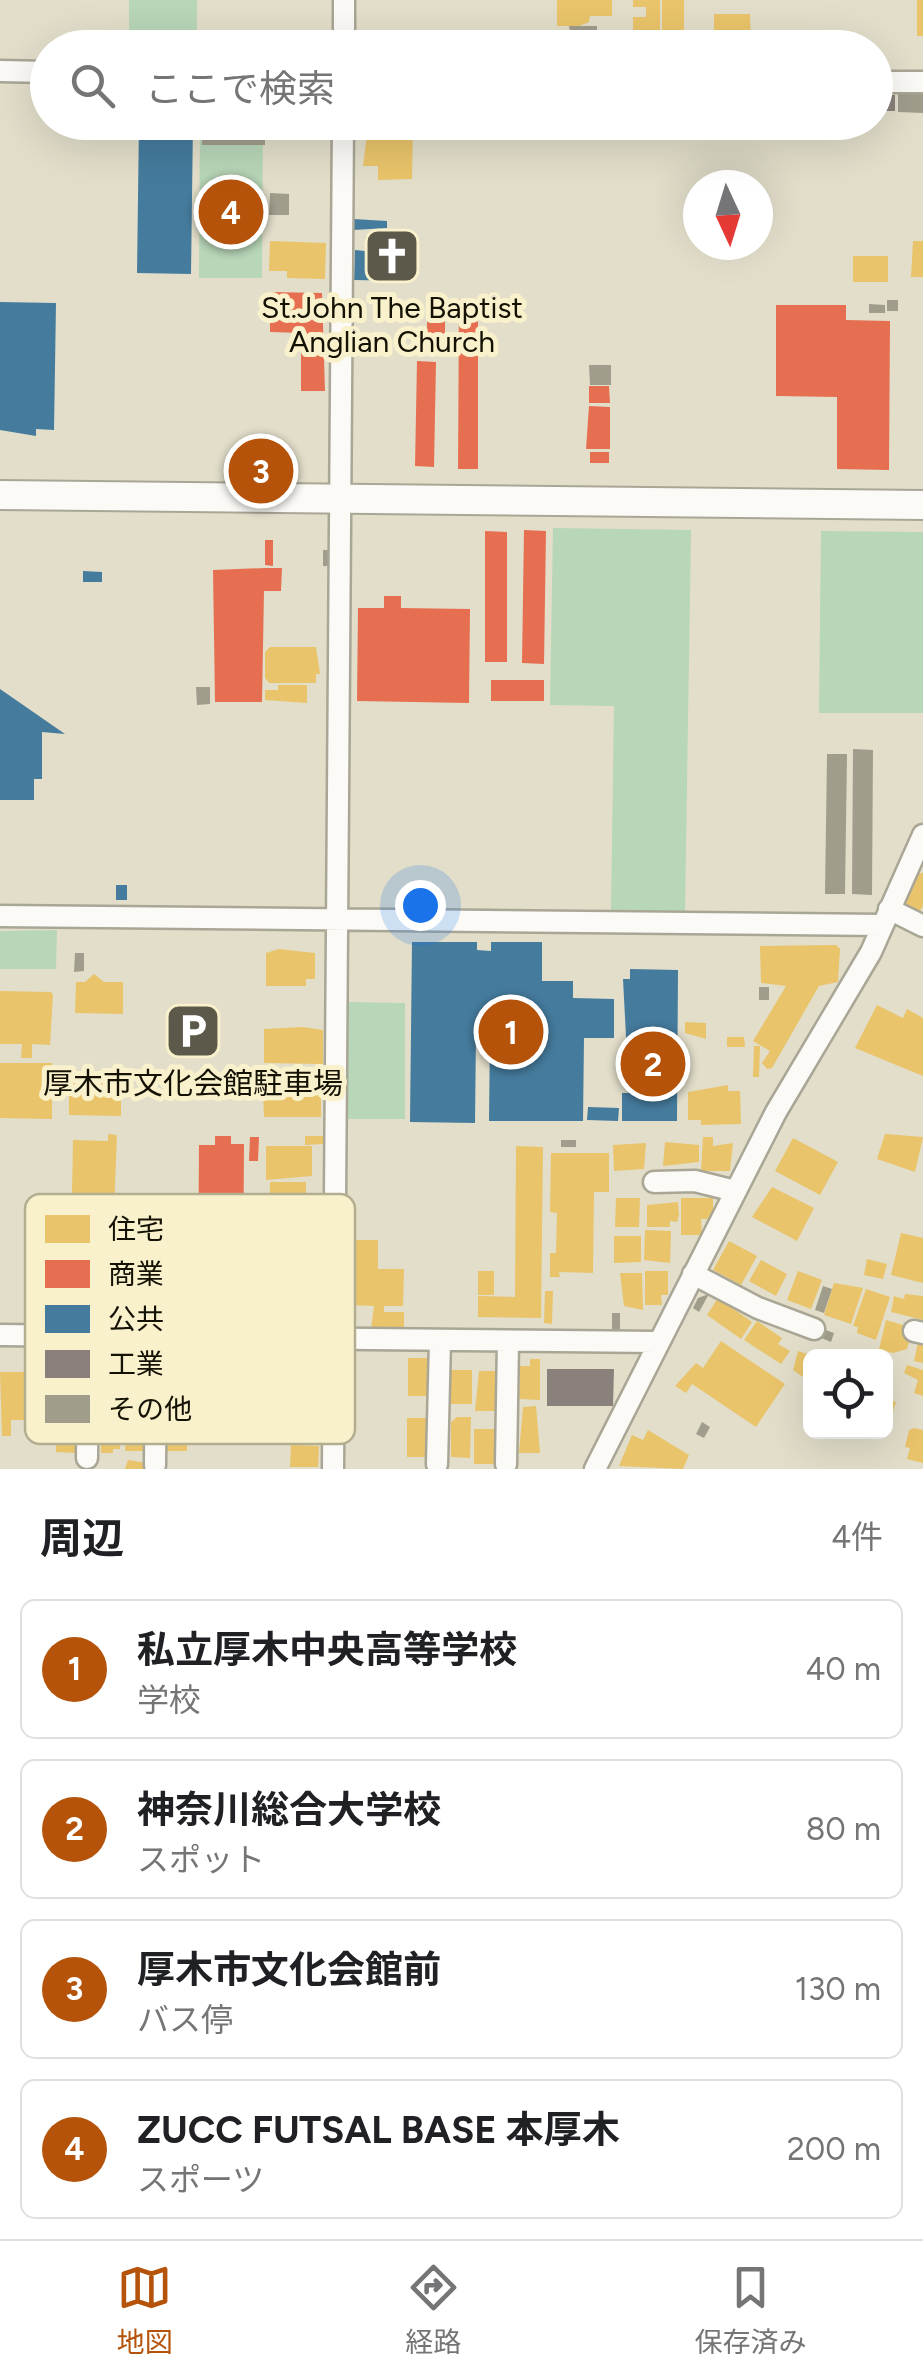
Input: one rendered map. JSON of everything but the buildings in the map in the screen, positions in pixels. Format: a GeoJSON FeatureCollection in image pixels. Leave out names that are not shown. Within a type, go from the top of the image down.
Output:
{"type":"FeatureCollection","features":[{"type":"Feature","properties":{"kind":"street"},"geometry":{"type":"LineString","coordinates":[[344,0],[344,30]]}},
{"type":"Feature","properties":{"kind":"street"},"geometry":{"type":"LineString","coordinates":[[0,71],[30,72]]}},
{"type":"Feature","properties":{"kind":"street"},"geometry":{"type":"LineString","coordinates":[[893,82],[923,82]]}},
{"type":"Feature","properties":{"kind":"street"},"geometry":{"type":"LineString","coordinates":[[335,1194],[344,140]]}},
{"type":"Feature","properties":{"kind":"street"},"geometry":{"type":"LineString","coordinates":[[0,495],[923,505]]}},
{"type":"Feature","properties":{"kind":"street"},"geometry":{"type":"LineString","coordinates":[[595,1469],[776,1112],[839,1013],[923,834]]}},
{"type":"Feature","properties":{"kind":"street"},"geometry":{"type":"LineString","coordinates":[[0,916],[335,920],[886,917],[923,926]]}},
{"type":"Feature","properties":{"kind":"street"},"geometry":{"type":"LineString","coordinates":[[654,1182],[695,1181],[735,1191]]}},
{"type":"Feature","properties":{"kind":"street"},"geometry":{"type":"LineString","coordinates":[[693,1274],[758,1308],[814,1329]]}},
{"type":"Feature","properties":{"kind":"street"},"geometry":{"type":"LineString","coordinates":[[0,1335],[25,1335]]}},
{"type":"Feature","properties":{"kind":"street"},"geometry":{"type":"LineString","coordinates":[[355,1339],[658,1342]]}},
{"type":"Feature","properties":{"kind":"street"},"geometry":{"type":"LineString","coordinates":[[437,1464],[440,1340]]}},
{"type":"Feature","properties":{"kind":"street"},"geometry":{"type":"LineString","coordinates":[[506,1464],[508,1341]]}},
{"type":"Feature","properties":{"kind":"street"},"geometry":{"type":"LineString","coordinates":[[87,1444],[87,1458]]}},
{"type":"Feature","properties":{"kind":"street"},"geometry":{"type":"LineString","coordinates":[[155,1444],[155,1465]]}},
{"type":"Feature","properties":{"kind":"street"},"geometry":{"type":"LineString","coordinates":[[333,1444],[333,1469]]}},
{"type":"Feature","properties":{"kind":"green space"},"geometry":{"type":"Polygon","coordinates":[[[129,0],[197,0],[197,30],[129,30],[129,0]]]}},
{"type":"Feature","properties":{"kind":"green space"},"geometry":{"type":"Polygon","coordinates":[[[200,140],[263,140],[262,278],[199,278],[200,140]]]}},
{"type":"Feature","properties":{"kind":"green space"},"geometry":{"type":"Polygon","coordinates":[[[553,528],[691,530],[685,912],[611,911],[614,706],[550,705],[553,528]]]}},
{"type":"Feature","properties":{"kind":"green space"},"geometry":{"type":"Polygon","coordinates":[[[821,531],[923,532],[923,713],[819,713],[821,531]]]}},
{"type":"Feature","properties":{"kind":"green space"},"geometry":{"type":"Polygon","coordinates":[[[57,930],[56,969],[0,969],[0,931],[57,930]]]}},
{"type":"Feature","properties":{"kind":"green space"},"geometry":{"type":"Polygon","coordinates":[[[347,1002],[405,1003],[405,1119],[346,1119],[347,1002]]]}},
{"type":"Feature","properties":{"kind":"place","name":"ZUCC FUTSAL BASE 本厚木"},"geometry":{"type":"Point","coordinates":[231,212]}},
{"type":"Feature","properties":{"kind":"place","name":"St.John The Baptist Anglian Church"},"geometry":{"type":"Point","coordinates":[392,256]}},
{"type":"Feature","properties":{"kind":"place","name":"厚木市文化会館前"},"geometry":{"type":"Point","coordinates":[261,471]}},
{"type":"Feature","properties":{"kind":"place","name":"厚木市文化会館駐車場"},"geometry":{"type":"Point","coordinates":[193,1031]}},
{"type":"Feature","properties":{"kind":"place","name":"私立厚木中央高等学校"},"geometry":{"type":"Point","coordinates":[511,1032]}},
{"type":"Feature","properties":{"kind":"place","name":"神奈川総合大学校"},"geometry":{"type":"Point","coordinates":[653,1064]}}]}
